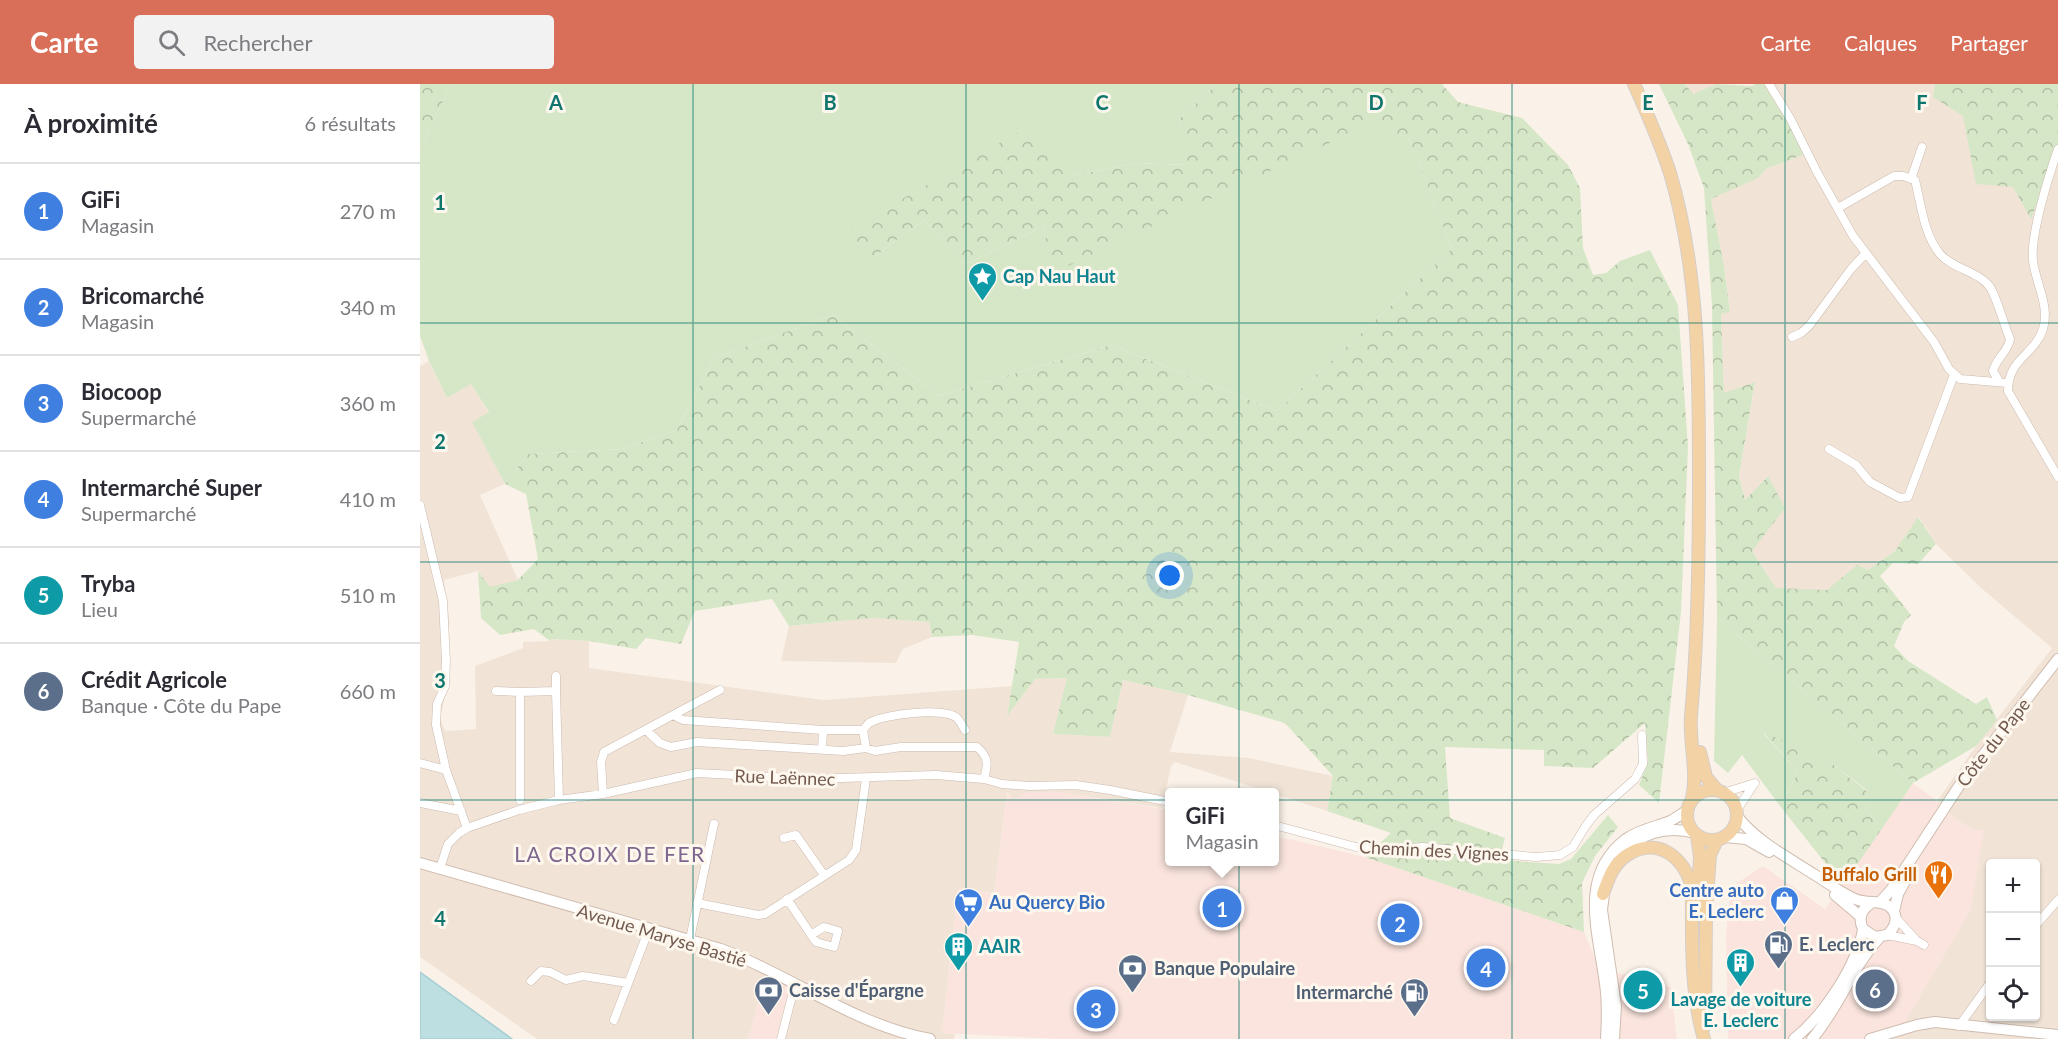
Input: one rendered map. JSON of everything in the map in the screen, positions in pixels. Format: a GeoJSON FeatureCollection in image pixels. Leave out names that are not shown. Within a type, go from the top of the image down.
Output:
{"type":"FeatureCollection","features":[{"type":"Feature","properties":{"kind":"main road"},"geometry":{"type":"LineString","coordinates":[[1634,84],[1669,171],[1681,217],[1696,314],[1699,372],[1699,572],[1695,683],[1691,720],[1694,789],[1689,806],[1690,826],[1696,834],[1701,857],[1697,913],[1697,977],[1705,1039]]}},
{"type":"Feature","properties":{"kind":"main road"},"geometry":{"type":"LineString","coordinates":[[1699,572],[1702,665],[1697,717],[1698,745],[1706,777],[1731,798],[1737,813],[1731,831],[1721,838],[1710,855],[1706,912],[1705,1039]]}},
{"type":"Feature","properties":{"kind":"main road"},"geometry":{"type":"LineString","coordinates":[[1689,806],[1703,792],[1720,791]]}},
{"type":"Feature","properties":{"kind":"main road"},"geometry":{"type":"LineString","coordinates":[[1696,834],[1709,840],[1721,838]]}},
{"type":"Feature","properties":{"kind":"main road"},"geometry":{"type":"LineString","coordinates":[[1603,894],[1614,868],[1625,856],[1638,850],[1658,849],[1668,852],[1684,866],[1690,876],[1692,889],[1693,976],[1697,1015],[1705,1039]]}},
{"type":"Feature","properties":{"kind":"street"},"geometry":{"type":"LineString","coordinates":[[1769,84],[1790,118],[1816,172],[1865,254],[1934,342],[1954,375],[1968,380],[2008,383]]}},
{"type":"Feature","properties":{"kind":"street"},"geometry":{"type":"LineString","coordinates":[[1911,179],[1922,147]]}},
{"type":"Feature","properties":{"kind":"street"},"geometry":{"type":"LineString","coordinates":[[2058,149],[2034,237],[2033,260],[2045,309],[2045,321],[2036,343],[2017,362],[2008,383],[2008,392],[2058,477]]}},
{"type":"Feature","properties":{"kind":"street"},"geometry":{"type":"LineString","coordinates":[[1838,208],[1894,176],[1904,176],[1915,180],[1931,239],[1940,254],[1952,265],[1980,279],[1989,287],[2010,339],[2009,347],[1995,363],[1993,371],[1999,381]]}},
{"type":"Feature","properties":{"kind":"street"},"geometry":{"type":"LineString","coordinates":[[1792,337],[1802,333],[1809,326],[1851,269],[1865,254]]}},
{"type":"Feature","properties":{"kind":"street"},"geometry":{"type":"LineString","coordinates":[[1829,449],[1856,465],[1870,482],[1900,498],[1908,497],[1954,375]]}},
{"type":"Feature","properties":{"kind":"street"},"geometry":{"type":"LineString","coordinates":[[420,505],[443,601],[445,686],[435,715],[446,770],[467,828]]}},
{"type":"Feature","properties":{"kind":"street","name":"Côte du Pape"},"geometry":{"type":"LineString","coordinates":[[1875,903],[1891,890],[1969,772],[2058,659]]}},
{"type":"Feature","properties":{"kind":"street"},"geometry":{"type":"LineString","coordinates":[[556,676],[560,800]]}},
{"type":"Feature","properties":{"kind":"street"},"geometry":{"type":"LineString","coordinates":[[603,794],[601,762],[604,752],[720,690]]}},
{"type":"Feature","properties":{"kind":"street"},"geometry":{"type":"LineString","coordinates":[[496,691],[556,691]]}},
{"type":"Feature","properties":{"kind":"street"},"geometry":{"type":"LineString","coordinates":[[520,692],[520,800]]}},
{"type":"Feature","properties":{"kind":"street"},"geometry":{"type":"LineString","coordinates":[[673,715],[683,720],[823,730],[863,730],[870,723],[885,717],[912,713],[947,714],[958,719],[965,730]]}},
{"type":"Feature","properties":{"kind":"street"},"geometry":{"type":"LineString","coordinates":[[646,730],[660,743],[671,747],[697,742],[843,751],[866,748],[875,751],[901,747],[977,747],[988,761],[984,779]]}},
{"type":"Feature","properties":{"kind":"street"},"geometry":{"type":"LineString","coordinates":[[822,748],[823,730]]}},
{"type":"Feature","properties":{"kind":"street"},"geometry":{"type":"LineString","coordinates":[[863,730],[866,748]]}},
{"type":"Feature","properties":{"kind":"street","name":"Chemin des Vignes"},"geometry":{"type":"LineString","coordinates":[[1279,826],[1356,847],[1386,851],[1422,847],[1536,856],[1560,855],[1573,847],[1594,815],[1635,779],[1643,764],[1642,735]]}},
{"type":"Feature","properties":{"kind":"street"},"geometry":{"type":"LineString","coordinates":[[420,763],[446,770]]}},
{"type":"Feature","properties":{"kind":"street","name":"Rue Laënnec"},"geometry":{"type":"LineString","coordinates":[[440,868],[448,844],[467,828],[519,810],[560,800],[603,794],[697,773],[810,779],[936,775],[1030,786],[1076,785],[1165,802]]}},
{"type":"Feature","properties":{"kind":"street"},"geometry":{"type":"LineString","coordinates":[[698,903],[758,915],[765,914],[849,860],[856,850],[866,778]]}},
{"type":"Feature","properties":{"kind":"street"},"geometry":{"type":"LineString","coordinates":[[1720,791],[1755,783],[1737,813],[1753,833],[1845,894],[1890,907],[1920,943],[1871,935],[1863,929]]}},
{"type":"Feature","properties":{"kind":"street"},"geometry":{"type":"LineString","coordinates":[[420,803],[461,812]]}},
{"type":"Feature","properties":{"kind":"street"},"geometry":{"type":"LineString","coordinates":[[1606,1039],[1605,984],[1593,907],[1600,873],[1616,849],[1626,839],[1640,831],[1670,821],[1689,806]]}},
{"type":"Feature","properties":{"kind":"street"},"geometry":{"type":"LineString","coordinates":[[690,939],[714,824]]}},
{"type":"Feature","properties":{"kind":"street","name":"Côte du Pape"},"geometry":{"type":"LineString","coordinates":[[1895,914],[1898,894],[1932,828]]}},
{"type":"Feature","properties":{"kind":"street"},"geometry":{"type":"LineString","coordinates":[[1614,1039],[1616,1006],[1603,927],[1603,894],[1613,864],[1622,852],[1648,834],[1675,829],[1696,834]]}},
{"type":"Feature","properties":{"kind":"street"},"geometry":{"type":"LineString","coordinates":[[784,838],[796,835],[824,875]]}},
{"type":"Feature","properties":{"kind":"street"},"geometry":{"type":"LineString","coordinates":[[1721,838],[1746,839],[1757,844],[1841,899],[1861,917]]}},
{"type":"Feature","properties":{"kind":"street","name":"Avenue Maryse Bastié"},"geometry":{"type":"LineString","coordinates":[[420,863],[690,939],[745,958],[896,1035],[930,1039]]}},
{"type":"Feature","properties":{"kind":"street"},"geometry":{"type":"LineString","coordinates":[[787,899],[811,935]]}},
{"type":"Feature","properties":{"kind":"street"},"geometry":{"type":"LineString","coordinates":[[2040,920],[2058,900]]}},
{"type":"Feature","properties":{"kind":"street"},"geometry":{"type":"LineString","coordinates":[[1794,1039],[1804,1032],[1831,998],[1860,944],[1863,929],[1861,917],[1866,907],[1875,903]]}},
{"type":"Feature","properties":{"kind":"street"},"geometry":{"type":"LineString","coordinates":[[1812,1039],[1834,1009],[1858,964],[1883,936],[1892,930],[1895,914]]}},
{"type":"Feature","properties":{"kind":"street"},"geometry":{"type":"LineString","coordinates":[[614,1020],[649,928]]}},
{"type":"Feature","properties":{"kind":"street"},"geometry":{"type":"LineString","coordinates":[[531,981],[541,971],[550,972],[566,980],[583,976],[628,983]]}},
{"type":"Feature","properties":{"kind":"street"},"geometry":{"type":"LineString","coordinates":[[781,1039],[795,984]]}},
{"type":"Feature","properties":{"kind":"street"},"geometry":{"type":"LineString","coordinates":[[1959,1026],[1986,989]]}},
{"type":"Feature","properties":{"kind":"street"},"geometry":{"type":"LineString","coordinates":[[1870,1039],[1917,1024],[1935,1022],[2058,1035]]}},
{"type":"Feature","properties":{"kind":"shaded area"},"geometry":{"type":"Polygon","coordinates":[[[1685,84],[1716,84],[1693,94],[1685,84]]]}},
{"type":"Feature","properties":{"kind":"shaded area"},"geometry":{"type":"Polygon","coordinates":[[[1764,84],[2058,84],[2058,1039],[1886,1039],[1984,830],[1973,830],[1954,818],[1937,801],[1976,746],[2052,648],[1981,588],[1936,544],[1919,517],[1895,551],[1868,570],[1857,566],[1827,591],[1776,588],[1752,551],[1768,476],[1745,500],[1739,476],[1755,383],[1724,394],[1721,314],[1730,311],[1711,199],[1757,178],[1766,169],[1805,154],[1788,119],[1764,84]]]}},
{"type":"Feature","properties":{"kind":"shaded area"},"geometry":{"type":"Polygon","coordinates":[[[429,361],[447,398],[471,383],[489,413],[473,422],[505,484],[480,495],[518,580],[490,588],[478,571],[444,580],[449,618],[449,681],[440,718],[445,731],[476,729],[475,666],[523,648],[523,642],[550,641],[550,639],[589,641],[589,668],[824,700],[1012,686],[1007,715],[1035,679],[1068,678],[1053,734],[1110,737],[1123,680],[1188,695],[1170,752],[1249,758],[1333,776],[1327,811],[1279,795],[1279,788],[1256,788],[1175,762],[1171,766],[1162,808],[1058,792],[1027,792],[1014,801],[1007,792],[994,893],[958,889],[942,1033],[955,1034],[954,1039],[776,1039],[789,989],[765,978],[748,1039],[537,1039],[420,957],[420,366],[429,361]]]}},
{"type":"Feature","properties":{"kind":"shaded area"},"geometry":{"type":"Polygon","coordinates":[[[873,618],[929,622],[932,637],[903,649],[896,663],[781,661],[789,626],[873,618]]]}},
{"type":"Feature","properties":{"kind":"shaded area"},"geometry":{"type":"Polygon","coordinates":[[[1913,783],[1937,801],[1954,818],[1973,830],[1984,830],[1971,910],[1898,1034],[1885,1039],[1728,1039],[1726,936],[1731,887],[1763,866],[1825,909],[1913,783]]]}},
{"type":"Feature","properties":{"kind":"shaded area"},"geometry":{"type":"Polygon","coordinates":[[[1027,792],[1058,792],[1165,809],[1165,866],[1279,866],[1279,838],[1365,857],[1584,932],[1599,968],[1671,987],[1677,1039],[1060,1039],[942,1033],[958,889],[994,893],[1007,793],[1014,801],[1027,792]]]}},
{"type":"Feature","properties":{"kind":"shaded area"},"geometry":{"type":"Polygon","coordinates":[[[765,977],[789,989],[776,1039],[748,1039],[765,977]]]}},
{"type":"Feature","properties":{"kind":"green space"},"geometry":{"type":"Polygon","coordinates":[[[420,84],[451,84],[420,151],[420,84]]]}},
{"type":"Feature","properties":{"kind":"green space"},"geometry":{"type":"Polygon","coordinates":[[[451,84],[1217,84],[1179,119],[1187,165],[1136,163],[1076,175],[1026,129],[871,259],[924,220],[964,265],[1044,226],[1052,273],[1370,123],[1409,138],[1452,249],[1277,411],[1111,345],[939,396],[833,315],[714,358],[677,430],[622,449],[528,454],[505,484],[472,422],[489,412],[471,384],[447,398],[420,336],[420,151],[451,84]]]}},
{"type":"Feature","properties":{"kind":"green space"},"geometry":{"type":"Polygon","coordinates":[[[1217,84],[1442,84],[1458,102],[1522,118],[1568,165],[1580,188],[1583,248],[1593,275],[1606,273],[1620,261],[1650,250],[1678,305],[1688,447],[1681,612],[1659,803],[1639,785],[1648,761],[1645,723],[1593,768],[1544,766],[1544,750],[1445,747],[1450,818],[1505,838],[1499,860],[1559,864],[1571,859],[1608,815],[1618,827],[1595,856],[1582,883],[1584,932],[1365,857],[1391,833],[1327,811],[1333,776],[1285,723],[1188,695],[1123,680],[1110,737],[1053,734],[1067,678],[1035,679],[1007,716],[1019,642],[972,635],[932,637],[929,622],[873,618],[789,626],[772,599],[695,611],[681,644],[646,638],[636,649],[589,641],[551,639],[550,641],[534,629],[500,635],[481,618],[478,571],[490,587],[518,580],[538,559],[526,494],[505,484],[528,454],[622,449],[677,430],[714,358],[833,315],[939,396],[1111,345],[1277,411],[1452,249],[1409,138],[1370,124],[1051,274],[1044,226],[964,265],[924,220],[871,259],[848,230],[1026,128],[1076,175],[1136,163],[1186,165],[1179,119],[1217,84]]]}},
{"type":"Feature","properties":{"kind":"green space"},"geometry":{"type":"Polygon","coordinates":[[[1659,84],[1685,84],[1693,94],[1716,84],[1752,86],[1764,84],[1788,119],[1805,154],[1766,169],[1758,178],[1711,199],[1730,312],[1721,314],[1724,393],[1755,382],[1739,476],[1745,500],[1768,476],[1785,508],[1752,551],[1776,588],[1827,590],[1857,565],[1868,570],[1895,551],[1918,517],[1936,544],[1918,564],[1893,563],[1880,576],[1911,615],[1904,622],[1894,646],[1908,661],[1976,704],[1987,697],[1997,720],[1976,746],[1913,783],[1717,618],[1712,306],[1704,188],[1688,144],[1659,84]]]}},
{"type":"Feature","properties":{"kind":"green space"},"geometry":{"type":"Polygon","coordinates":[[[1935,84],[2058,84],[2058,144],[2031,219],[2013,187],[1976,184],[1963,116],[1933,97],[1935,84]]]}},
{"type":"Feature","properties":{"kind":"green space"},"geometry":{"type":"Polygon","coordinates":[[[1717,618],[1913,783],[1883,827],[1865,811],[1868,791],[1834,765],[1763,733],[1798,772],[1780,806],[1742,755],[1728,773],[1714,761],[1717,618]]]}},
{"type":"Feature","properties":{"kind":"green space"},"geometry":{"type":"Polygon","coordinates":[[[1762,731],[1834,765],[1868,792],[1865,811],[1883,827],[1846,881],[1826,864],[1780,806],[1798,772],[1762,731]]]}},
{"type":"Feature","properties":{"kind":"water"},"geometry":{"type":"Polygon","coordinates":[[[420,972],[512,1039],[420,1039],[420,972]]]}},
{"type":"Feature","properties":{"kind":"place","name":"Cap Nau Haut"},"geometry":{"type":"Point","coordinates":[982,302]}},
{"type":"Feature","properties":{"kind":"place","name":"Buffalo Grill"},"geometry":{"type":"Point","coordinates":[1938,900]}},
{"type":"Feature","properties":{"kind":"place","name":"GiFi"},"geometry":{"type":"Point","coordinates":[1222,908]}},
{"type":"Feature","properties":{"kind":"place","name":"Bricomarché"},"geometry":{"type":"Point","coordinates":[1400,923]}},
{"type":"Feature","properties":{"kind":"place","name":"Centre auto E. Leclerc"},"geometry":{"type":"Point","coordinates":[1785,926]}},
{"type":"Feature","properties":{"kind":"place","name":"Au Quercy Bio"},"geometry":{"type":"Point","coordinates":[968,928]}},
{"type":"Feature","properties":{"kind":"place","name":"Intermarché Super"},"geometry":{"type":"Point","coordinates":[1486,968]}},
{"type":"Feature","properties":{"kind":"place","name":"E. Leclerc"},"geometry":{"type":"Point","coordinates":[1778,970]}},
{"type":"Feature","properties":{"kind":"place","name":"AAIR"},"geometry":{"type":"Point","coordinates":[958,972]}},
{"type":"Feature","properties":{"kind":"place","name":"Lavage de voiture E. Leclerc"},"geometry":{"type":"Point","coordinates":[1741,988]}},
{"type":"Feature","properties":{"kind":"place","name":"Crédit Agricole"},"geometry":{"type":"Point","coordinates":[1875,989]}},
{"type":"Feature","properties":{"kind":"place","name":"Tryba"},"geometry":{"type":"Point","coordinates":[1643,990]}},
{"type":"Feature","properties":{"kind":"place","name":"Banque Populaire"},"geometry":{"type":"Point","coordinates":[1133,994]}},
{"type":"Feature","properties":{"kind":"place","name":"Biocoop"},"geometry":{"type":"Point","coordinates":[1096,1009]}},
{"type":"Feature","properties":{"kind":"place","name":"Caisse d'Épargne"},"geometry":{"type":"Point","coordinates":[768,1016]}},
{"type":"Feature","properties":{"kind":"place","name":"Intermarché"},"geometry":{"type":"Point","coordinates":[1414,1018]}},
{"type":"Feature","properties":{"kind":"district","name":"LA CROIX DE FER"},"geometry":{"type":"Point","coordinates":[610,853]}}]}
